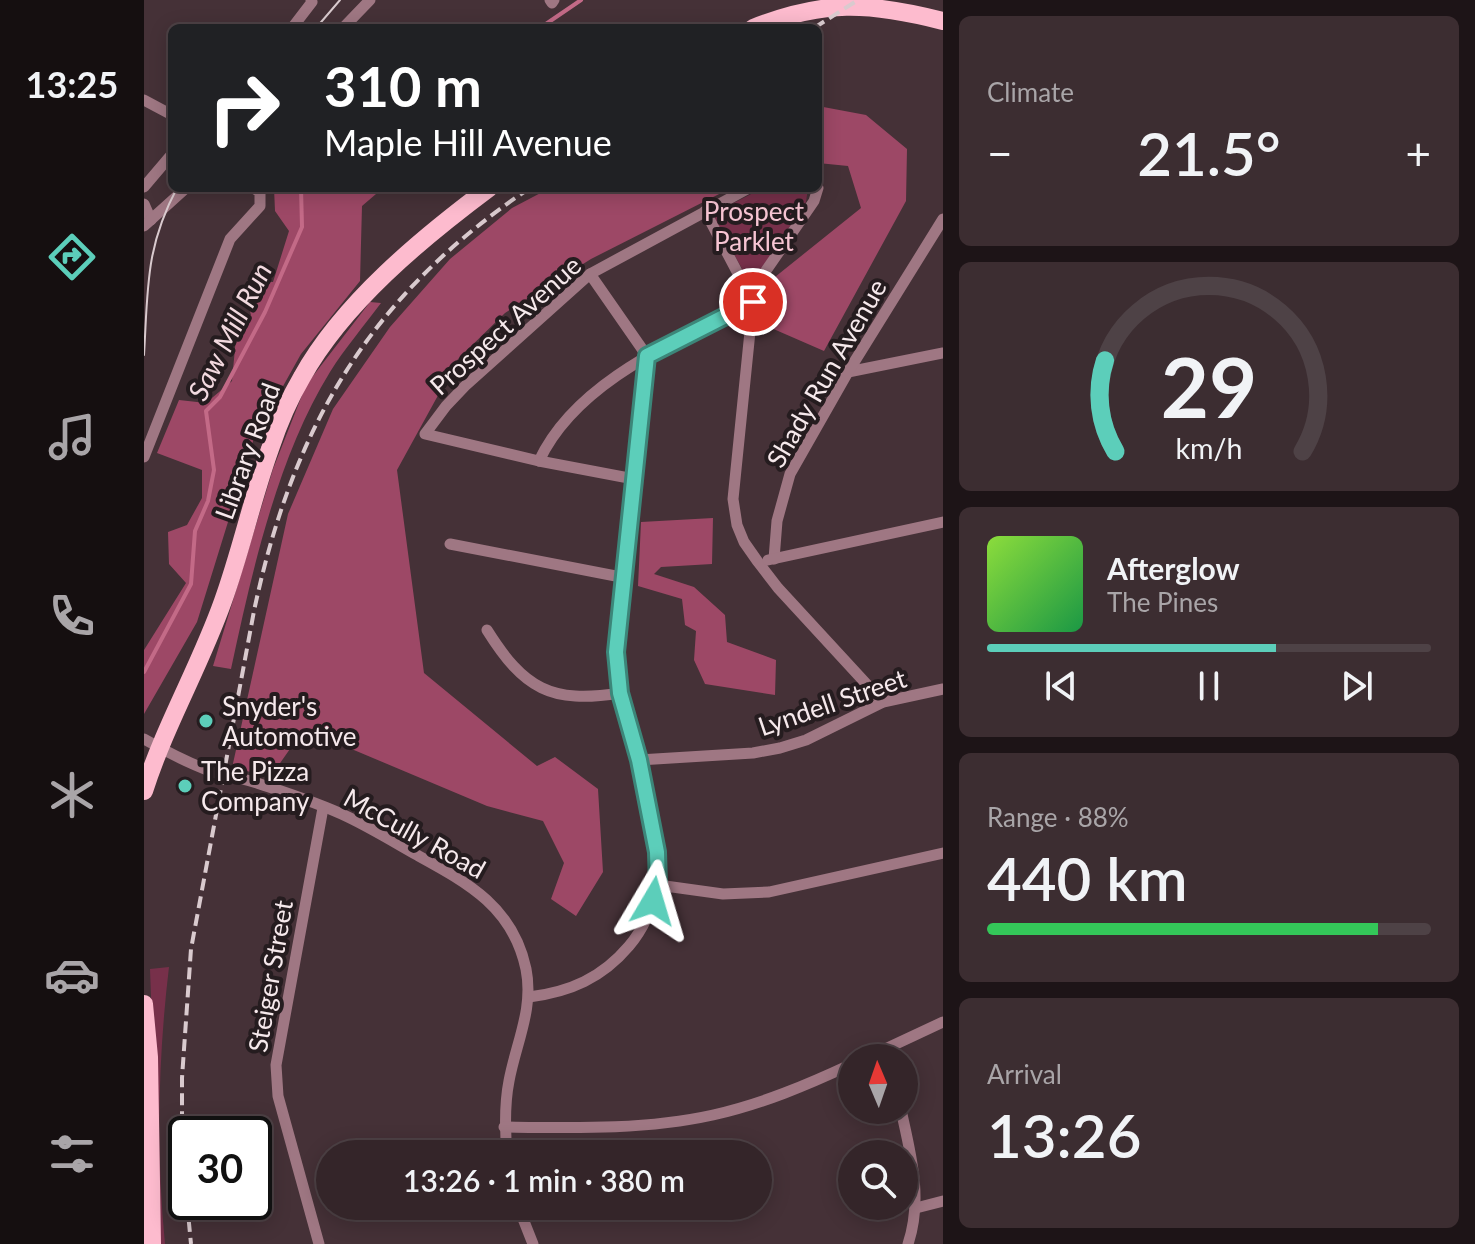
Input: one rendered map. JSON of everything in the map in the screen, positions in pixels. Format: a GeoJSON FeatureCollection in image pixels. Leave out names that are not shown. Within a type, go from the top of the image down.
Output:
{"type":"FeatureCollection","features":[{"type":"Feature","properties":{"kind":"main road"},"geometry":{"type":"LineString","coordinates":[[761,24],[795,7],[832,0],[883,6],[943,21]]}},
{"type":"Feature","properties":{"kind":"main road","name":"Library Road"},"geometry":{"type":"LineString","coordinates":[[144,791],[151,743],[207,644],[269,451],[301,377],[323,344],[364,297],[484,192]]}},
{"type":"Feature","properties":{"kind":"main road"},"geometry":{"type":"LineString","coordinates":[[144,1004],[149,1057],[152,1244]]}},
{"type":"Feature","properties":{"kind":"street"},"geometry":{"type":"LineString","coordinates":[[347,24],[370,0]]}},
{"type":"Feature","properties":{"kind":"street"},"geometry":{"type":"LineString","coordinates":[[295,24],[312,1]]}},
{"type":"Feature","properties":{"kind":"street"},"geometry":{"type":"LineString","coordinates":[[144,100],[168,113]]}},
{"type":"Feature","properties":{"kind":"street"},"geometry":{"type":"LineString","coordinates":[[144,187],[168,159]]}},
{"type":"Feature","properties":{"kind":"street"},"geometry":{"type":"LineString","coordinates":[[147,223],[182,192]]}},
{"type":"Feature","properties":{"kind":"street"},"geometry":{"type":"LineString","coordinates":[[144,457],[230,239],[260,206],[261,196],[257,192]]}},
{"type":"Feature","properties":{"kind":"street","name":"Prospect Avenue"},"geometry":{"type":"LineString","coordinates":[[539,461],[425,434],[465,386],[590,274],[741,192]]}},
{"type":"Feature","properties":{"kind":"street"},"geometry":{"type":"LineString","coordinates":[[817,192],[814,201],[763,275],[753,302],[733,499],[737,525],[758,562],[883,702]]}},
{"type":"Feature","properties":{"kind":"street"},"geometry":{"type":"LineString","coordinates":[[144,204],[147,223]]}},
{"type":"Feature","properties":{"kind":"street"},"geometry":{"type":"LineString","coordinates":[[705,211],[753,302]]}},
{"type":"Feature","properties":{"kind":"street","name":"Shady Run Avenue"},"geometry":{"type":"LineString","coordinates":[[774,559],[777,521],[790,474],[848,372],[943,219]]}},
{"type":"Feature","properties":{"kind":"street"},"geometry":{"type":"LineString","coordinates":[[529,997],[577,986],[600,974],[619,958],[634,940],[658,885],[657,852],[639,760],[620,693],[616,652],[647,356],[590,274]]}},
{"type":"Feature","properties":{"kind":"street"},"geometry":{"type":"LineString","coordinates":[[634,479],[539,461],[550,437],[566,419],[623,370],[753,302]]}},
{"type":"Feature","properties":{"kind":"street"},"geometry":{"type":"LineString","coordinates":[[848,372],[943,353]]}},
{"type":"Feature","properties":{"kind":"street"},"geometry":{"type":"LineString","coordinates":[[758,562],[943,522]]}},
{"type":"Feature","properties":{"kind":"street"},"geometry":{"type":"LineString","coordinates":[[450,544],[626,578]]}},
{"type":"Feature","properties":{"kind":"street"},"geometry":{"type":"LineString","coordinates":[[487,630],[516,670],[549,692],[571,698],[620,693]]}},
{"type":"Feature","properties":{"kind":"street","name":"Lyndell Street"},"geometry":{"type":"LineString","coordinates":[[639,760],[753,753],[780,748],[806,740],[883,702],[943,689]]}},
{"type":"Feature","properties":{"kind":"street","name":"McCully Road"},"geometry":{"type":"LineString","coordinates":[[151,743],[174,757],[212,772],[255,782],[346,816],[480,892],[500,912],[516,939],[526,967],[529,997],[509,1078],[505,1140]]}},
{"type":"Feature","properties":{"kind":"street","name":"Steiger Street"},"geometry":{"type":"LineString","coordinates":[[319,1244],[278,1096],[276,1065],[323,808]]}},
{"type":"Feature","properties":{"kind":"street"},"geometry":{"type":"LineString","coordinates":[[658,885],[723,894],[769,892],[943,853]]}},
{"type":"Feature","properties":{"kind":"street"},"geometry":{"type":"LineString","coordinates":[[903,1044],[943,1022]]}},
{"type":"Feature","properties":{"kind":"street"},"geometry":{"type":"LineString","coordinates":[[504,1127],[618,1127],[675,1122],[764,1101],[838,1070]]}},
{"type":"Feature","properties":{"kind":"street"},"geometry":{"type":"LineString","coordinates":[[918,1207],[943,1201]]}},
{"type":"Feature","properties":{"kind":"street"},"geometry":{"type":"LineString","coordinates":[[524,1220],[533,1244]]}},
{"type":"Feature","properties":{"kind":"street"},"geometry":{"type":"LineString","coordinates":[[908,1244],[913,1220]]}},
{"type":"Feature","properties":{"kind":"green space","name":"Prospect Parklet"},"geometry":{"type":"Polygon","coordinates":[[[755,192],[807,192],[806,202],[757,276],[746,276],[712,214],[755,192]]]}},
{"type":"Feature","properties":{"kind":"green space"},"geometry":{"type":"Polygon","coordinates":[[[169,967],[162,1036],[159,1140],[165,1244],[160,1244],[150,969],[169,967]]]}},
{"type":"Feature","properties":{"kind":"shaded area"},"geometry":{"type":"Polygon","coordinates":[[[822,107],[866,115],[907,149],[906,201],[824,351],[762,324],[770,281],[861,208],[848,166],[822,163],[822,107]]]}},
{"type":"Feature","properties":{"kind":"shaded area"},"geometry":{"type":"Polygon","coordinates":[[[274,192],[378,192],[362,206],[360,281],[301,354],[254,438],[197,622],[144,714],[144,650],[186,583],[169,564],[168,532],[187,525],[202,498],[202,470],[157,453],[179,400],[206,403],[232,381],[237,326],[251,315],[246,297],[252,281],[273,282],[289,231],[275,211],[274,192]]]}},
{"type":"Feature","properties":{"kind":"shaded area"},"geometry":{"type":"Polygon","coordinates":[[[542,192],[723,192],[591,259],[505,313],[458,359],[397,470],[424,673],[537,766],[555,757],[598,789],[603,872],[576,916],[551,899],[564,863],[543,821],[487,806],[304,729],[271,776],[232,768],[288,514],[333,409],[390,327],[450,259],[512,208],[542,192]]]}},
{"type":"Feature","properties":{"kind":"shaded area"},"geometry":{"type":"Polygon","coordinates":[[[370,302],[381,303],[330,372],[295,441],[268,516],[231,669],[213,666],[273,469],[306,385],[370,302]]]}},
{"type":"Feature","properties":{"kind":"shaded area"},"geometry":{"type":"Polygon","coordinates":[[[713,518],[712,564],[661,567],[654,574],[694,587],[725,615],[727,642],[776,660],[775,695],[705,684],[694,660],[696,631],[685,625],[682,599],[638,586],[641,522],[713,518]]]}},
{"type":"Feature","properties":{"kind":"waterway","name":"Saw Mill Run"},"geometry":{"type":"LineString","coordinates":[[546,24],[581,0]]}},
{"type":"Feature","properties":{"kind":"waterway","name":"Saw Mill Run"},"geometry":{"type":"LineString","coordinates":[[144,672],[191,584],[195,531],[208,501],[214,470],[206,411],[220,397],[265,312],[302,227],[301,192]]}},
{"type":"Feature","properties":{"kind":"tram line"},"geometry":{"type":"LineString","coordinates":[[319,24],[340,0]]}},
{"type":"Feature","properties":{"kind":"tram line"},"geometry":{"type":"LineString","coordinates":[[144,355],[150,270],[159,230],[175,192]]}},
{"type":"Feature","properties":{"kind":"railway"},"geometry":{"type":"LineString","coordinates":[[820,24],[858,0]]}},
{"type":"Feature","properties":{"kind":"railway"},"geometry":{"type":"LineString","coordinates":[[182,1116],[191,949],[254,611],[291,482],[317,424],[347,370],[383,320],[425,273],[474,229],[525,192]]}},
{"type":"Feature","properties":{"kind":"railway"},"geometry":{"type":"LineString","coordinates":[[189,1220],[191,1244]]}},
{"type":"Feature","properties":{"kind":"place","name":"Snyder's Automotive"},"geometry":{"type":"Point","coordinates":[206,721]}},
{"type":"Feature","properties":{"kind":"place","name":"The Pizza Company"},"geometry":{"type":"Point","coordinates":[185,786]}},
{"type":"Feature","properties":{"kind":"route"},"geometry":{"type":"LineString","coordinates":[[653,901],[658,885],[657,852],[639,760],[620,693],[616,652],[647,356],[753,302]]}}]}
